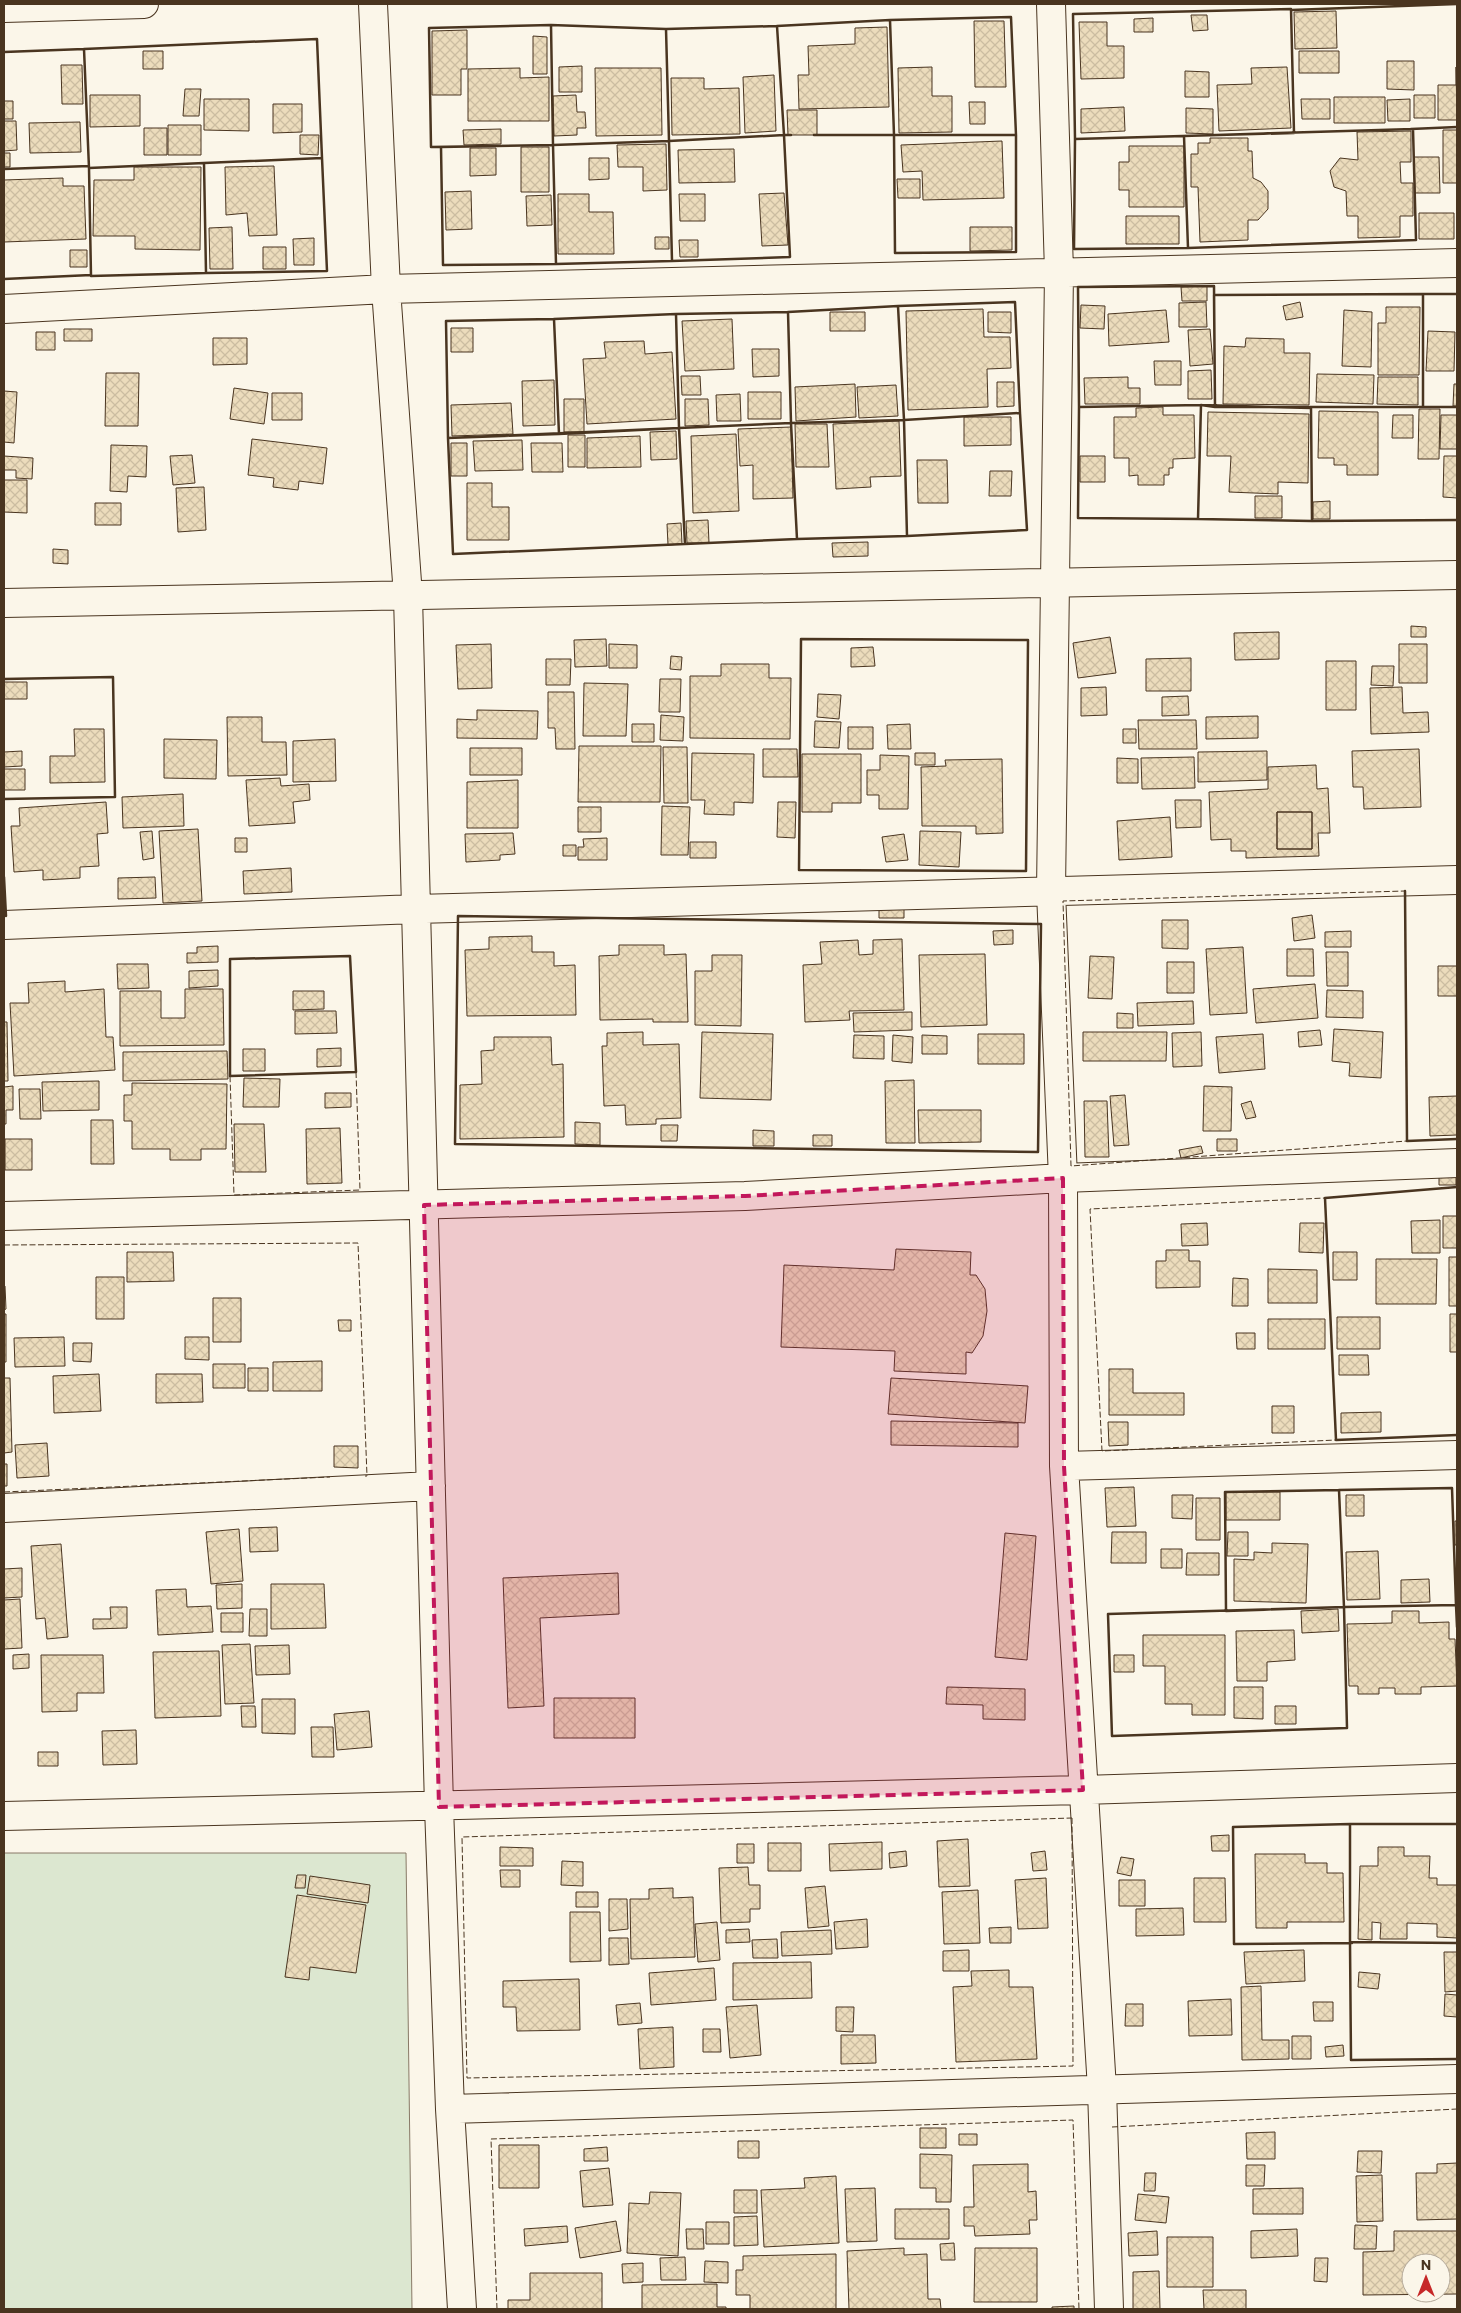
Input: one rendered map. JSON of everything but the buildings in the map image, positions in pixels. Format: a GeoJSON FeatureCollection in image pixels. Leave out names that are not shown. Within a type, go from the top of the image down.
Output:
{"type":"FeatureCollection","features":[{"type":"Feature","properties":{"kind":"street"},"geometry":{"type":"LineString","coordinates":[[4,8],[144,4]]}},
{"type":"Feature","properties":{"kind":"street"},"geometry":{"type":"LineString","coordinates":[[373,4],[386,289],[408,596],[439,1806],[450,2109],[462,2309]]}},
{"type":"Feature","properties":{"kind":"street"},"geometry":{"type":"LineString","coordinates":[[1051,4],[1059,272],[1051,892],[1063,1178],[1064,1466],[1102,2089],[1105,2243],[1110,2309]]}},
{"type":"Feature","properties":{"kind":"street"},"geometry":{"type":"LineString","coordinates":[[4,309],[386,289],[1457,263]]}},
{"type":"Feature","properties":{"kind":"street"},"geometry":{"type":"LineString","coordinates":[[4,603],[1457,575]]}},
{"type":"Feature","properties":{"kind":"street"},"geometry":{"type":"LineString","coordinates":[[4,925],[416,909],[1457,880]]}},
{"type":"Feature","properties":{"kind":"street"},"geometry":{"type":"LineString","coordinates":[[4,1216],[745,1196],[1063,1178],[1457,1163]]}},
{"type":"Feature","properties":{"kind":"street"},"geometry":{"type":"LineString","coordinates":[[1064,1466],[1457,1456]]}},
{"type":"Feature","properties":{"kind":"street"},"geometry":{"type":"LineString","coordinates":[[4,1508],[431,1486]]}},
{"type":"Feature","properties":{"kind":"street"},"geometry":{"type":"LineString","coordinates":[[4,1816],[1083,1790],[1457,1778]]}},
{"type":"Feature","properties":{"kind":"street"},"geometry":{"type":"LineString","coordinates":[[450,2109],[1457,2079]]}},
{"type":"Feature","properties":{"kind":"highlighted area"},"geometry":{"type":"Polygon","coordinates":[[[1063,1178],[1064,1466],[1083,1790],[439,1807],[424,1205],[745,1196],[1063,1178]]]}},
{"type":"Feature","properties":{"kind":"green space"},"geometry":{"type":"Polygon","coordinates":[[[4,1853],[406,1853],[412,2309],[4,2309],[4,1853]]]}},
{"type":"Feature","properties":{"kind":"fence"},"geometry":{"type":"LineString","coordinates":[[1405,891],[1407,1141],[1071,1166],[1063,901],[1405,891]]}},
{"type":"Feature","properties":{"kind":"fence"},"geometry":{"type":"LineString","coordinates":[[356,1072],[360,1190],[234,1195],[230,1076],[356,1072]]}},
{"type":"Feature","properties":{"kind":"fence"},"geometry":{"type":"LineString","coordinates":[[1325,1198],[1336,1440],[1102,1451],[1090,1209],[1325,1198]]}},
{"type":"Feature","properties":{"kind":"fence"},"geometry":{"type":"LineString","coordinates":[[4,1245],[358,1243],[367,1476],[365,1476]]}},
{"type":"Feature","properties":{"kind":"fence"},"geometry":{"type":"LineString","coordinates":[[4,1492],[330,1477]]}},
{"type":"Feature","properties":{"kind":"fence"},"geometry":{"type":"LineString","coordinates":[[1072,1818],[1073,2066],[467,2078],[462,1837],[1072,1818]]}},
{"type":"Feature","properties":{"kind":"fence"},"geometry":{"type":"LineString","coordinates":[[1112,2127],[1457,2109]]}},
{"type":"Feature","properties":{"kind":"fence"},"geometry":{"type":"LineString","coordinates":[[497,2309],[491,2139],[1073,2120],[1079,2309]]}},
{"type":"Feature","properties":{"kind":"wall"},"geometry":{"type":"LineString","coordinates":[[1291,10],[1457,4]]}},
{"type":"Feature","properties":{"kind":"wall"},"geometry":{"type":"LineString","coordinates":[[1291,9],[1294,133],[1075,139],[1073,14],[1291,9]]}},
{"type":"Feature","properties":{"kind":"wall"},"geometry":{"type":"LineString","coordinates":[[1011,17],[1016,135],[894,135],[890,20],[1011,17]]}},
{"type":"Feature","properties":{"kind":"wall"},"geometry":{"type":"LineString","coordinates":[[777,26],[784,135],[669,141],[666,29],[890,20],[894,135],[814,135]]}},
{"type":"Feature","properties":{"kind":"wall"},"geometry":{"type":"LineString","coordinates":[[551,25],[553,145],[431,147],[429,28],[551,25]]}},
{"type":"Feature","properties":{"kind":"wall"},"geometry":{"type":"LineString","coordinates":[[551,25],[666,29],[669,141],[553,145],[551,25]]}},
{"type":"Feature","properties":{"kind":"wall"},"geometry":{"type":"LineString","coordinates":[[777,26],[784,135],[791,135]]}},
{"type":"Feature","properties":{"kind":"wall"},"geometry":{"type":"LineString","coordinates":[[317,39],[322,158],[89,168],[84,49],[317,39]]}},
{"type":"Feature","properties":{"kind":"wall"},"geometry":{"type":"LineString","coordinates":[[4,52],[84,49],[84,51]]}},
{"type":"Feature","properties":{"kind":"wall"},"geometry":{"type":"LineString","coordinates":[[1411,129],[1457,127]]}},
{"type":"Feature","properties":{"kind":"wall"},"geometry":{"type":"LineString","coordinates":[[1413,129],[1416,240],[1188,248],[1184,136],[1413,129]]}},
{"type":"Feature","properties":{"kind":"wall"},"geometry":{"type":"LineString","coordinates":[[784,135],[790,257],[672,261],[669,141],[784,135]]}},
{"type":"Feature","properties":{"kind":"wall"},"geometry":{"type":"LineString","coordinates":[[894,135],[1016,135],[1016,252],[895,253],[894,135]]}},
{"type":"Feature","properties":{"kind":"wall"},"geometry":{"type":"LineString","coordinates":[[1184,136],[1188,248],[1074,249],[1075,139],[1184,136]]}},
{"type":"Feature","properties":{"kind":"wall"},"geometry":{"type":"LineString","coordinates":[[669,141],[672,261],[556,264],[553,145],[669,141]]}},
{"type":"Feature","properties":{"kind":"wall"},"geometry":{"type":"LineString","coordinates":[[553,145],[556,264],[443,265],[441,147],[553,145]]}},
{"type":"Feature","properties":{"kind":"wall"},"geometry":{"type":"LineString","coordinates":[[322,158],[327,271],[206,273],[204,163],[322,158]]}},
{"type":"Feature","properties":{"kind":"wall"},"geometry":{"type":"LineString","coordinates":[[204,163],[206,273],[91,276],[89,168],[204,163]]}},
{"type":"Feature","properties":{"kind":"wall"},"geometry":{"type":"LineString","coordinates":[[4,169],[89,166]]}},
{"type":"Feature","properties":{"kind":"wall"},"geometry":{"type":"LineString","coordinates":[[4,279],[91,275]]}},
{"type":"Feature","properties":{"kind":"wall"},"geometry":{"type":"LineString","coordinates":[[1214,286],[1215,407],[1201,405],[1079,407],[1078,287],[1214,286]]}},
{"type":"Feature","properties":{"kind":"wall"},"geometry":{"type":"LineString","coordinates":[[1423,294],[1423,407],[1215,407],[1214,295],[1423,294]]}},
{"type":"Feature","properties":{"kind":"wall"},"geometry":{"type":"LineString","coordinates":[[1423,294],[1457,294]]}},
{"type":"Feature","properties":{"kind":"wall"},"geometry":{"type":"LineString","coordinates":[[1015,302],[1020,413],[904,420],[898,306],[1015,302]]}},
{"type":"Feature","properties":{"kind":"wall"},"geometry":{"type":"LineString","coordinates":[[898,306],[904,420],[791,423],[788,312],[898,306]]}},
{"type":"Feature","properties":{"kind":"wall"},"geometry":{"type":"LineString","coordinates":[[788,312],[791,423],[679,428],[676,314],[788,312]]}},
{"type":"Feature","properties":{"kind":"wall"},"geometry":{"type":"LineString","coordinates":[[676,314],[679,428],[559,434],[554,319],[676,314]]}},
{"type":"Feature","properties":{"kind":"wall"},"geometry":{"type":"LineString","coordinates":[[554,319],[559,434],[448,438],[446,321],[554,319]]}},
{"type":"Feature","properties":{"kind":"wall"},"geometry":{"type":"LineString","coordinates":[[1201,405],[1198,519],[1078,518],[1079,407],[1201,405]]}},
{"type":"Feature","properties":{"kind":"wall"},"geometry":{"type":"LineString","coordinates":[[1201,405],[1311,408],[1312,521],[1198,519],[1201,405]]}},
{"type":"Feature","properties":{"kind":"wall"},"geometry":{"type":"LineString","coordinates":[[1421,407],[1456,407]]}},
{"type":"Feature","properties":{"kind":"wall"},"geometry":{"type":"LineString","coordinates":[[1020,413],[1027,530],[907,536],[904,420],[1020,413]]}},
{"type":"Feature","properties":{"kind":"wall"},"geometry":{"type":"LineString","coordinates":[[904,420],[907,536],[797,539],[791,423],[904,420]]}},
{"type":"Feature","properties":{"kind":"wall"},"geometry":{"type":"LineString","coordinates":[[791,423],[797,539],[685,544],[679,428],[791,423]]}},
{"type":"Feature","properties":{"kind":"wall"},"geometry":{"type":"LineString","coordinates":[[679,428],[685,544],[453,554],[448,438],[679,428]]}},
{"type":"Feature","properties":{"kind":"wall"},"geometry":{"type":"LineString","coordinates":[[1312,518],[1312,521],[1457,520]]}},
{"type":"Feature","properties":{"kind":"wall"},"geometry":{"type":"LineString","coordinates":[[801,639],[1028,640],[1026,871],[799,870],[801,639]]}},
{"type":"Feature","properties":{"kind":"wall"},"geometry":{"type":"LineString","coordinates":[[4,679],[113,677],[115,797],[4,799]]}},
{"type":"Feature","properties":{"kind":"wall"},"geometry":{"type":"LineString","coordinates":[[4,877],[6,916]]}},
{"type":"Feature","properties":{"kind":"wall"},"geometry":{"type":"LineString","coordinates":[[1405,891],[1407,1141],[1457,1139]]}},
{"type":"Feature","properties":{"kind":"wall"},"geometry":{"type":"LineString","coordinates":[[458,916],[1041,924],[1038,1152],[455,1144],[458,916]]}},
{"type":"Feature","properties":{"kind":"wall"},"geometry":{"type":"LineString","coordinates":[[350,956],[356,1072],[230,1076],[230,959],[350,956]]}},
{"type":"Feature","properties":{"kind":"wall"},"geometry":{"type":"LineString","coordinates":[[1457,1187],[1325,1198],[1336,1440],[1457,1435]]}},
{"type":"Feature","properties":{"kind":"wall"},"geometry":{"type":"LineString","coordinates":[[1452,1488],[1456,1605],[1344,1607],[1339,1490],[1452,1488]]}},
{"type":"Feature","properties":{"kind":"wall"},"geometry":{"type":"LineString","coordinates":[[1339,1490],[1344,1607],[1226,1611],[1225,1492],[1339,1490]]}},
{"type":"Feature","properties":{"kind":"wall"},"geometry":{"type":"LineString","coordinates":[[1456,1605],[1457,1627]]}},
{"type":"Feature","properties":{"kind":"wall"},"geometry":{"type":"LineString","coordinates":[[1344,1607],[1347,1728],[1112,1736],[1108,1614],[1344,1607]]}},
{"type":"Feature","properties":{"kind":"wall"},"geometry":{"type":"LineString","coordinates":[[1350,1824],[1350,1943],[1234,1944],[1233,1827],[1350,1824]]}},
{"type":"Feature","properties":{"kind":"wall"},"geometry":{"type":"LineString","coordinates":[[1350,1824],[1457,1824]]}},
{"type":"Feature","properties":{"kind":"wall"},"geometry":{"type":"LineString","coordinates":[[1350,1942],[1457,1943]]}},
{"type":"Feature","properties":{"kind":"wall"},"geometry":{"type":"LineString","coordinates":[[1352,1943],[1350,1943],[1351,2060],[1457,2059]]}}]}
